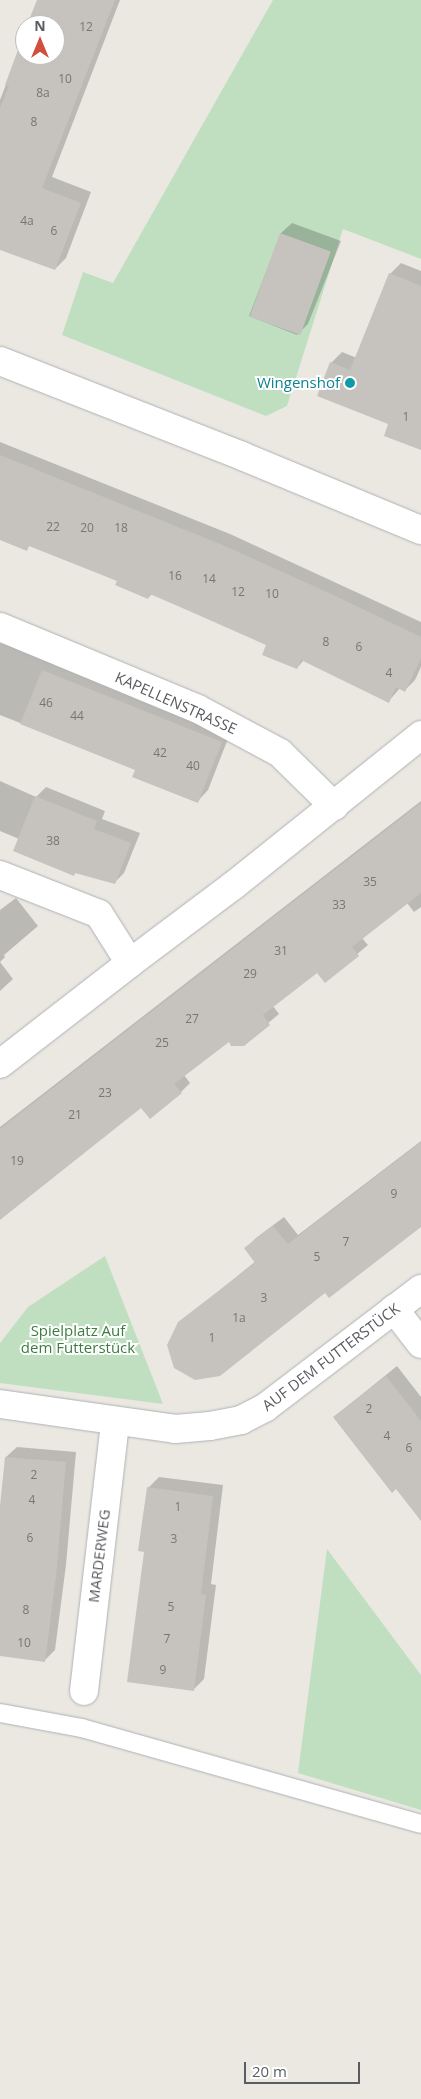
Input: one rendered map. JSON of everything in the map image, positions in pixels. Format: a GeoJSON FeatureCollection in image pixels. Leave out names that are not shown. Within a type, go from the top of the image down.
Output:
{"type":"FeatureCollection","features":[{"type":"Feature","properties":{"kind":"street"},"geometry":{"type":"LineString","coordinates":[[0,361],[242,456],[421,530]]}},
{"type":"Feature","properties":{"kind":"street","name":"KAPELLENSTRASSE"},"geometry":{"type":"LineString","coordinates":[[0,627],[198,709],[280,753],[334,806]]}},
{"type":"Feature","properties":{"kind":"street"},"geometry":{"type":"LineString","coordinates":[[0,1064],[234,885],[421,735]]}},
{"type":"Feature","properties":{"kind":"street"},"geometry":{"type":"LineString","coordinates":[[0,875],[99,914],[130,963]]}},
{"type":"Feature","properties":{"kind":"street","name":"AUF DEM FUTTERSTÜCK"},"geometry":{"type":"LineString","coordinates":[[0,1404],[115,1422],[175,1429],[210,1426],[241,1420],[266,1407],[421,1289]]}},
{"type":"Feature","properties":{"kind":"street"},"geometry":{"type":"LineString","coordinates":[[394,1310],[421,1344]]}},
{"type":"Feature","properties":{"kind":"street","name":"MARDERWEG"},"geometry":{"type":"LineString","coordinates":[[84,1691],[115,1422]]}},
{"type":"Feature","properties":{"kind":"lane"},"geometry":{"type":"LineString","coordinates":[[0,1713],[82,1728],[421,1824]]}},
{"type":"Feature","properties":{"kind":"green space"},"geometry":{"type":"Polygon","coordinates":[[[273,0],[421,0],[421,259],[343,229],[287,406],[266,416],[62,335],[83,272],[113,283],[273,0]]]}},
{"type":"Feature","properties":{"kind":"green space","name":"Spielplatz Auf dem Futterstück"},"geometry":{"type":"Polygon","coordinates":[[[105,1256],[163,1404],[0,1383],[0,1343],[28,1307],[105,1256]]]}},
{"type":"Feature","properties":{"kind":"green space"},"geometry":{"type":"Polygon","coordinates":[[[327,1549],[421,1675],[421,1810],[298,1773],[327,1549]]]}},
{"type":"Feature","properties":{"kind":"building"},"geometry":{"type":"Polygon","coordinates":[[[37,0],[115,0],[42,188],[81,203],[55,270],[0,250],[0,108],[9,86],[5,85],[15,58],[15,65],[65,65],[65,15],[31,15],[37,0]]]}},
{"type":"Feature","properties":{"kind":"building"},"geometry":{"type":"Polygon","coordinates":[[[280,233],[331,251],[300,335],[250,317],[280,233]]]}},
{"type":"Feature","properties":{"kind":"building"},"geometry":{"type":"Polygon","coordinates":[[[389,273],[421,286],[421,450],[384,436],[388,424],[317,396],[330,362],[350,370],[389,273]]]}},
{"type":"Feature","properties":{"kind":"building"},"geometry":{"type":"Polygon","coordinates":[[[0,455],[220,544],[421,637],[421,658],[405,692],[396,687],[389,703],[301,660],[297,669],[262,655],[266,645],[180,607],[150,594],[148,599],[115,585],[117,581],[29,546],[27,551],[0,540],[0,455]]]}},
{"type":"Feature","properties":{"kind":"building"},"geometry":{"type":"Polygon","coordinates":[[[42,670],[222,742],[198,803],[132,777],[135,770],[20,724],[42,670]]]}},
{"type":"Feature","properties":{"kind":"building"},"geometry":{"type":"Polygon","coordinates":[[[35,796],[97,821],[94,829],[131,843],[115,884],[75,873],[74,876],[13,851],[35,796]]]}},
{"type":"Feature","properties":{"kind":"building"},"geometry":{"type":"Polygon","coordinates":[[[421,803],[421,893],[352,947],[359,956],[325,983],[317,973],[263,1015],[270,1025],[244,1046],[231,1046],[229,1042],[174,1084],[182,1093],[150,1119],[141,1108],[0,1220],[0,1129],[421,803]]]}},
{"type":"Feature","properties":{"kind":"building"},"geometry":{"type":"Polygon","coordinates":[[[421,1142],[421,1227],[329,1298],[325,1293],[220,1376],[195,1380],[174,1368],[167,1345],[178,1322],[255,1263],[244,1248],[273,1226],[288,1244],[421,1142]]]}},
{"type":"Feature","properties":{"kind":"building"},"geometry":{"type":"Polygon","coordinates":[[[386,1376],[421,1421],[421,1521],[396,1489],[392,1493],[333,1417],[386,1376]]]}},
{"type":"Feature","properties":{"kind":"building"},"geometry":{"type":"Polygon","coordinates":[[[5,1457],[66,1462],[56,1576],[45,1662],[0,1656],[0,1506],[5,1457]]]}},
{"type":"Feature","properties":{"kind":"building"},"geometry":{"type":"Polygon","coordinates":[[[147,1487],[213,1496],[201,1594],[206,1595],[194,1691],[127,1682],[144,1552],[138,1551],[147,1487]]]}},
{"type":"Feature","properties":{"kind":"place","name":"Wingenshof"},"geometry":{"type":"Point","coordinates":[350,383]}}]}
